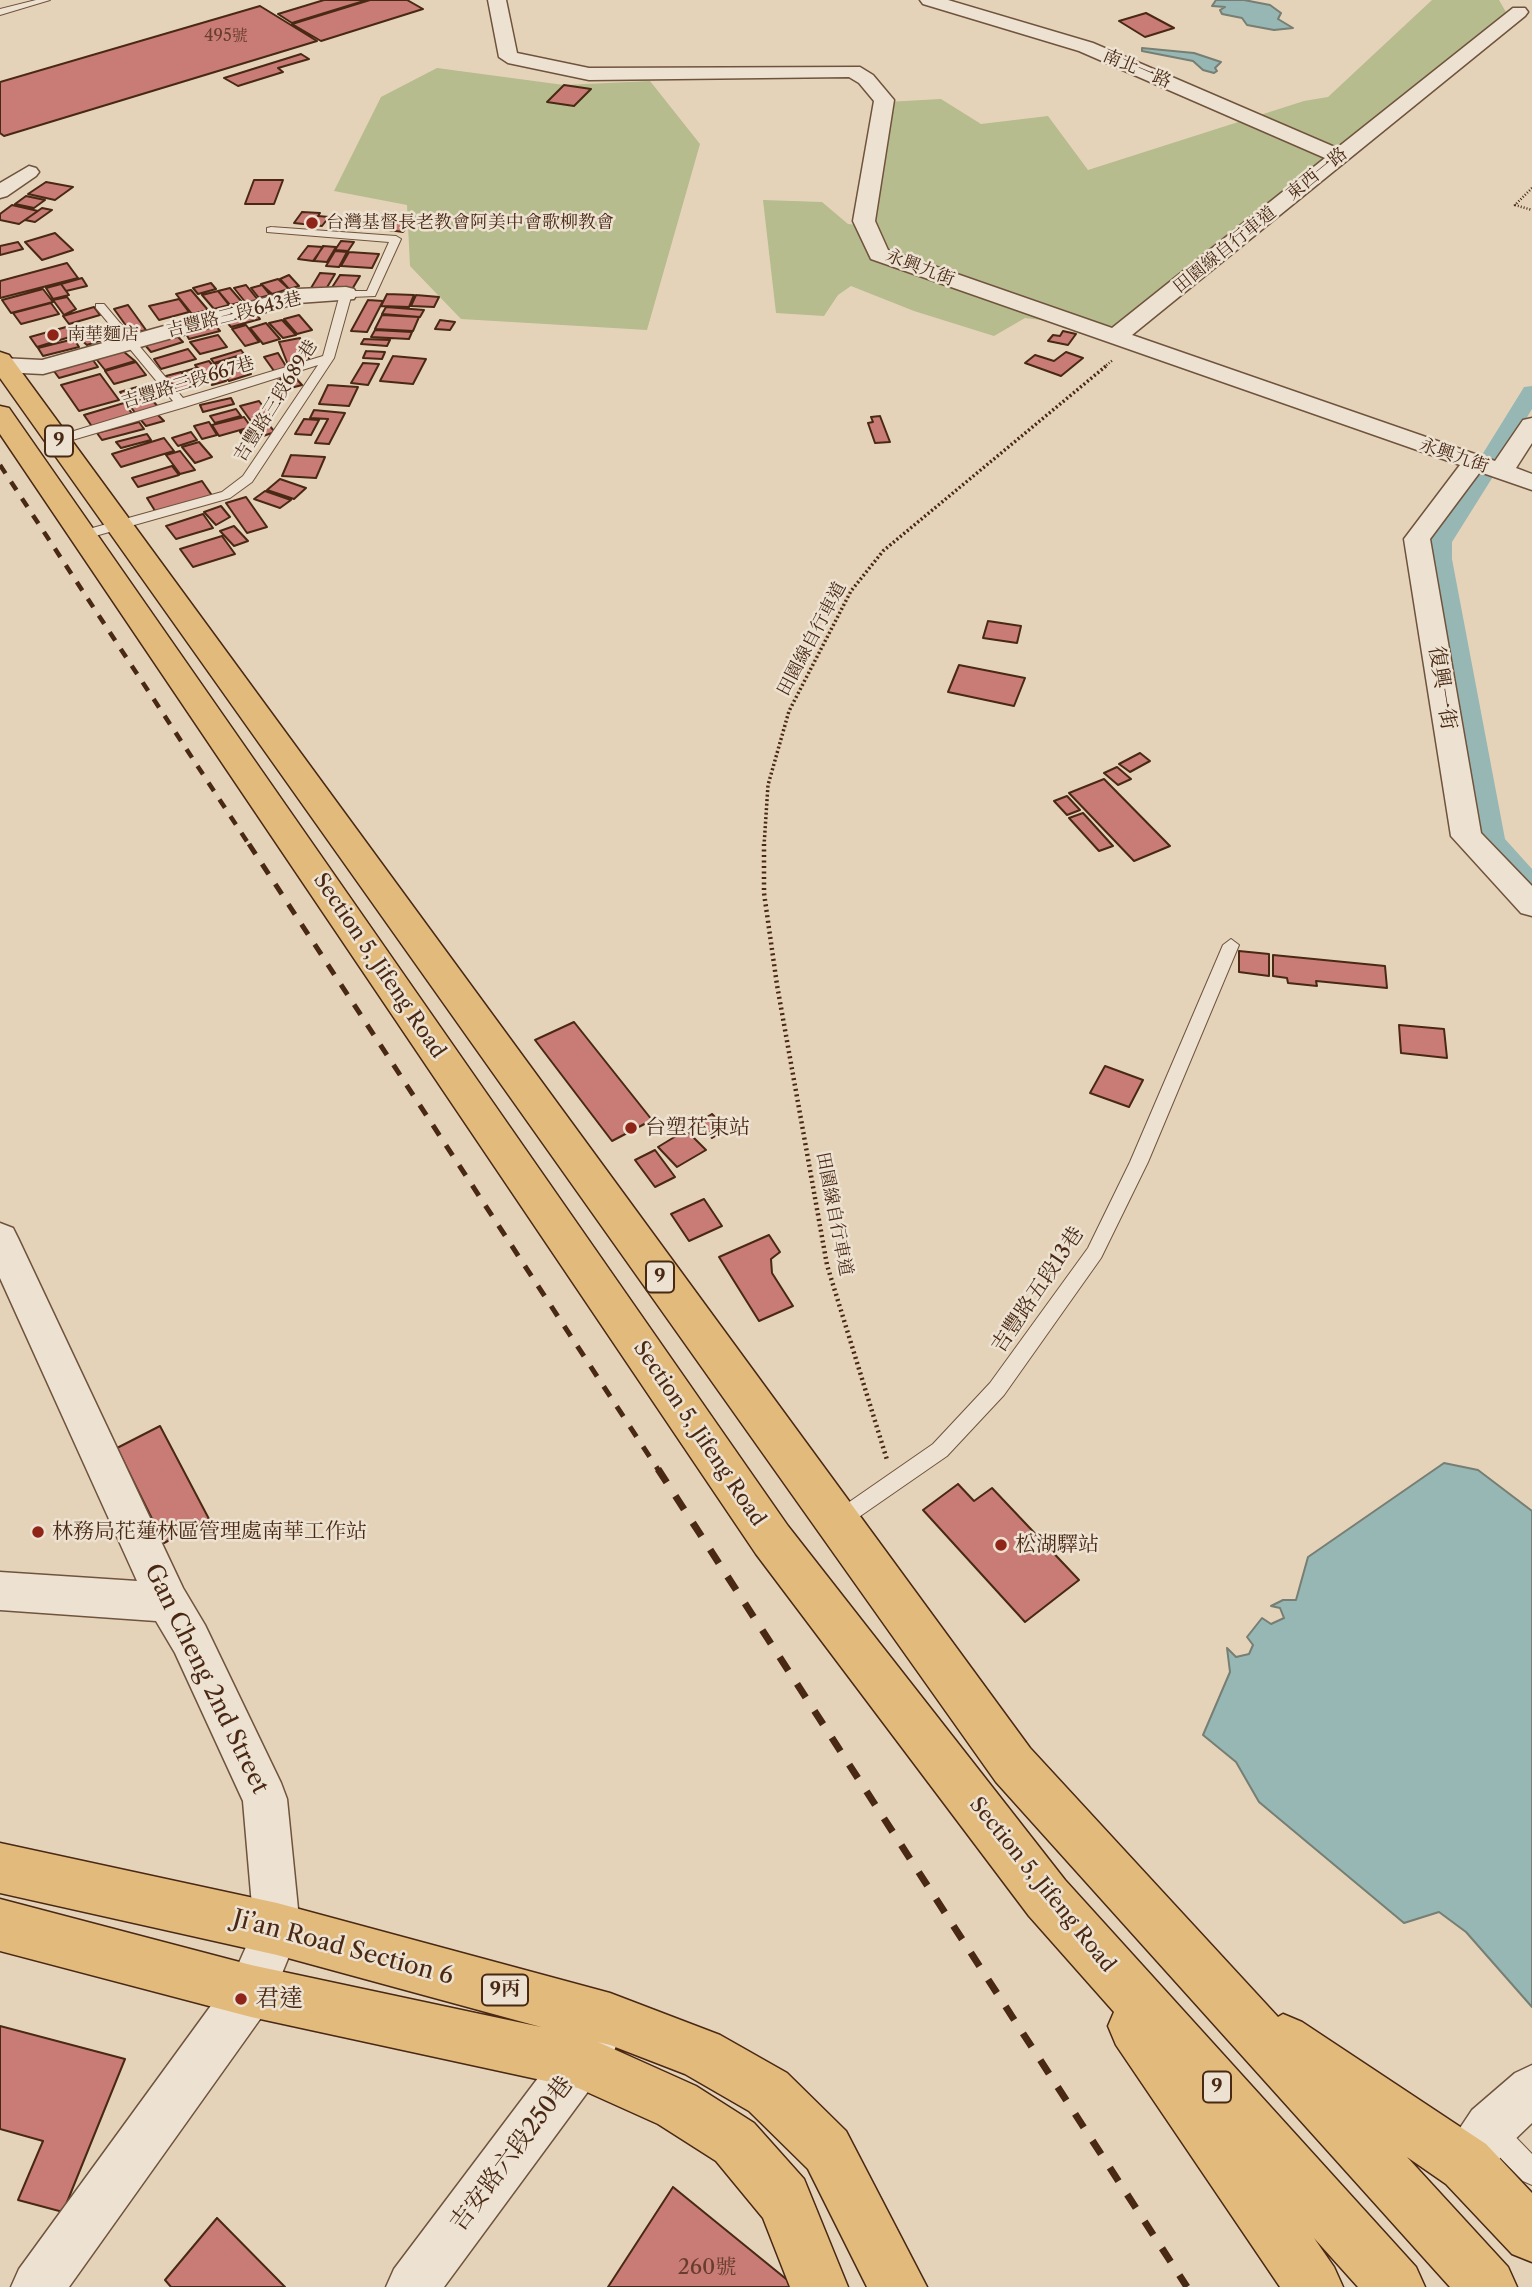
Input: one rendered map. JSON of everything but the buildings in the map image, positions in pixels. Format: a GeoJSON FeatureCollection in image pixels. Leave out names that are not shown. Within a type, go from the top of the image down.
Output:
{"type":"FeatureCollection","features":[{"type":"Feature","properties":{"kind":"main road","name":"9"},"geometry":{"type":"LineString","coordinates":[[1,363],[58,440],[101,529]]}},
{"type":"Feature","properties":{"kind":"main road","name":"9"},"geometry":{"type":"LineString","coordinates":[[0,414],[101,529]]}},
{"type":"Feature","properties":{"kind":"main road","name":"Section 5, Jifeng Road"},"geometry":{"type":"LineString","coordinates":[[101,529],[1013,1765],[1488,2287]]}},
{"type":"Feature","properties":{"kind":"main road","name":"Section 5, Jifeng Road"},"geometry":{"type":"LineString","coordinates":[[101,529],[772,1540],[1047,1898],[1392,2282]]}},
{"type":"Feature","properties":{"kind":"main road","name":"Ji’an Road Section 6"},"geometry":{"type":"LineString","coordinates":[[0,1868],[277,1929],[610,2019],[701,2054],[768,2092],[827,2150],[898,2287]]}},
{"type":"Feature","properties":{"kind":"main road"},"geometry":{"type":"LineString","coordinates":[[1047,1898],[1314,2287]]}},
{"type":"Feature","properties":{"kind":"main road"},"geometry":{"type":"LineString","coordinates":[[0,1925],[251,1991],[581,2062],[677,2105],[735,2142],[784,2199],[819,2287]]}},
{"type":"Feature","properties":{"kind":"main road"},"geometry":{"type":"LineString","coordinates":[[1233,2007],[1478,2146],[1532,2234]]}},
{"type":"Feature","properties":{"kind":"street","name":"永興九街"},"geometry":{"type":"LineString","coordinates":[[497,0],[508,57],[576,71],[603,74],[853,71],[866,79],[884,100],[864,221],[879,254],[1532,482]]}},
{"type":"Feature","properties":{"kind":"street","name":"南北一路"},"geometry":{"type":"LineString","coordinates":[[929,0],[1086,47],[1339,156]]}},
{"type":"Feature","properties":{"kind":"street","name":"東西一路"},"geometry":{"type":"LineString","coordinates":[[1125,339],[1339,156],[1519,13]]}},
{"type":"Feature","properties":{"kind":"street"},"geometry":{"type":"LineString","coordinates":[[0,192],[29,172]]}},
{"type":"Feature","properties":{"kind":"street","name":"吉豐路三段643巷"},"geometry":{"type":"LineString","coordinates":[[1,363],[43,367],[297,296],[346,294]]}},
{"type":"Feature","properties":{"kind":"street","name":"復興一街"},"geometry":{"type":"LineString","coordinates":[[1532,425],[1417,539],[1466,836],[1532,905]]}},
{"type":"Feature","properties":{"kind":"street","name":"Gan Cheng 2nd Street"},"geometry":{"type":"LineString","coordinates":[[0,1238],[168,1602],[190,1639],[265,1799],[277,1929],[251,1991],[37,2287]]}},
{"type":"Feature","properties":{"kind":"street"},"geometry":{"type":"LineString","coordinates":[[0,1591],[168,1602]]}},
{"type":"Feature","properties":{"kind":"street","name":"吉安路六段250巷"},"geometry":{"type":"LineString","coordinates":[[412,2287],[581,2062],[610,2019]]}},
{"type":"Feature","properties":{"kind":"street"},"geometry":{"type":"LineString","coordinates":[[1478,2146],[1532,2090]]}},
{"type":"Feature","properties":{"kind":"lane"},"geometry":{"type":"LineString","coordinates":[[0,12],[46,0]]}},
{"type":"Feature","properties":{"kind":"lane"},"geometry":{"type":"LineString","coordinates":[[271,230],[396,239],[371,293],[346,294]]}},
{"type":"Feature","properties":{"kind":"lane","name":"吉豐路三段689巷"},"geometry":{"type":"LineString","coordinates":[[101,529],[226,495],[248,479],[328,358],[346,294]]}},
{"type":"Feature","properties":{"kind":"lane"},"geometry":{"type":"LineString","coordinates":[[100,306],[181,404]]}},
{"type":"Feature","properties":{"kind":"lane","name":"吉豐路三段667巷"},"geometry":{"type":"LineString","coordinates":[[58,440],[328,358]]}},
{"type":"Feature","properties":{"kind":"lane","name":"吉豐路五段13巷"},"geometry":{"type":"LineString","coordinates":[[836,1522],[940,1450],[998,1389],[1095,1253],[1139,1162],[1231,945]]}},
{"type":"Feature","properties":{"kind":"lane"},"geometry":{"type":"LineString","coordinates":[[1478,2146],[1532,2172]]}},
{"type":"Feature","properties":{"kind":"path"},"geometry":{"type":"LineString","coordinates":[[1532,188],[1515,205],[1532,210]]}},
{"type":"Feature","properties":{"kind":"path","name":"田園線自行車道"},"geometry":{"type":"LineString","coordinates":[[894,1484],[827,1265],[777,985],[764,893],[768,785],[789,711],[851,591],[883,551],[1125,339]]}},
{"type":"Feature","properties":{"kind":"green space"},"geometry":{"type":"Polygon","coordinates":[[[1432,0],[1499,0],[1510,19],[1113,329],[1025,318],[994,336],[914,311],[851,286],[838,295],[824,316],[776,313],[763,200],[822,202],[848,224],[858,225],[886,102],[941,99],[981,124],[1048,116],[1088,170],[1304,101],[1328,97],[1432,0]]]}},
{"type":"Feature","properties":{"kind":"green space"},"geometry":{"type":"Polygon","coordinates":[[[437,68],[564,85],[650,81],[700,144],[647,330],[461,319],[410,266],[407,205],[334,191],[381,97],[437,68]]]}},
{"type":"Feature","properties":{"kind":"water"},"geometry":{"type":"Polygon","coordinates":[[[1216,0],[1244,0],[1270,5],[1281,13],[1278,19],[1293,28],[1274,30],[1247,25],[1242,18],[1222,14],[1220,10],[1225,7],[1212,6],[1216,0]]]}},
{"type":"Feature","properties":{"kind":"water"},"geometry":{"type":"Polygon","coordinates":[[[1142,48],[1194,53],[1221,62],[1214,73],[1203,70],[1193,61],[1142,51],[1142,48]]]}},
{"type":"Feature","properties":{"kind":"water"},"geometry":{"type":"Polygon","coordinates":[[[1444,1463],[1478,1470],[1532,1511],[1532,2007],[1466,1932],[1439,1912],[1404,1923],[1259,1802],[1236,1762],[1203,1735],[1230,1672],[1227,1648],[1236,1657],[1249,1654],[1253,1645],[1247,1637],[1262,1618],[1271,1624],[1284,1618],[1280,1608],[1271,1606],[1283,1600],[1296,1600],[1308,1557],[1444,1463]]]}},
{"type":"Feature","properties":{"kind":"waterway"},"geometry":{"type":"LineString","coordinates":[[1488,463],[1532,392]]}},
{"type":"Feature","properties":{"kind":"waterway"},"geometry":{"type":"LineString","coordinates":[[1483,475],[1440,542],[1440,559],[1491,839],[1494,846],[1532,886]]}},
{"type":"Feature","properties":{"kind":"railway"},"geometry":{"type":"LineString","coordinates":[[0,465],[250,846]]}},
{"type":"Feature","properties":{"kind":"railway"},"geometry":{"type":"LineString","coordinates":[[249,844],[659,1471]]}},
{"type":"Feature","properties":{"kind":"railway"},"geometry":{"type":"LineString","coordinates":[[658,1469],[1187,2287]]}},
{"type":"Feature","properties":{"kind":"place","name":"台灣基督長老教會阿美中會歌柳教會"},"geometry":{"type":"Point","coordinates":[312,223]}},
{"type":"Feature","properties":{"kind":"place","name":"南華麵店"},"geometry":{"type":"Point","coordinates":[53,335]}},
{"type":"Feature","properties":{"kind":"place","name":"台塑花東站"},"geometry":{"type":"Point","coordinates":[631,1128]}},
{"type":"Feature","properties":{"kind":"place","name":"林務局花蓮林區管理處南華工作站"},"geometry":{"type":"Point","coordinates":[38,1532]}},
{"type":"Feature","properties":{"kind":"place","name":"松湖驛站"},"geometry":{"type":"Point","coordinates":[1001,1545]}},
{"type":"Feature","properties":{"kind":"place","name":"君達"},"geometry":{"type":"Point","coordinates":[241,1999]}}]}
